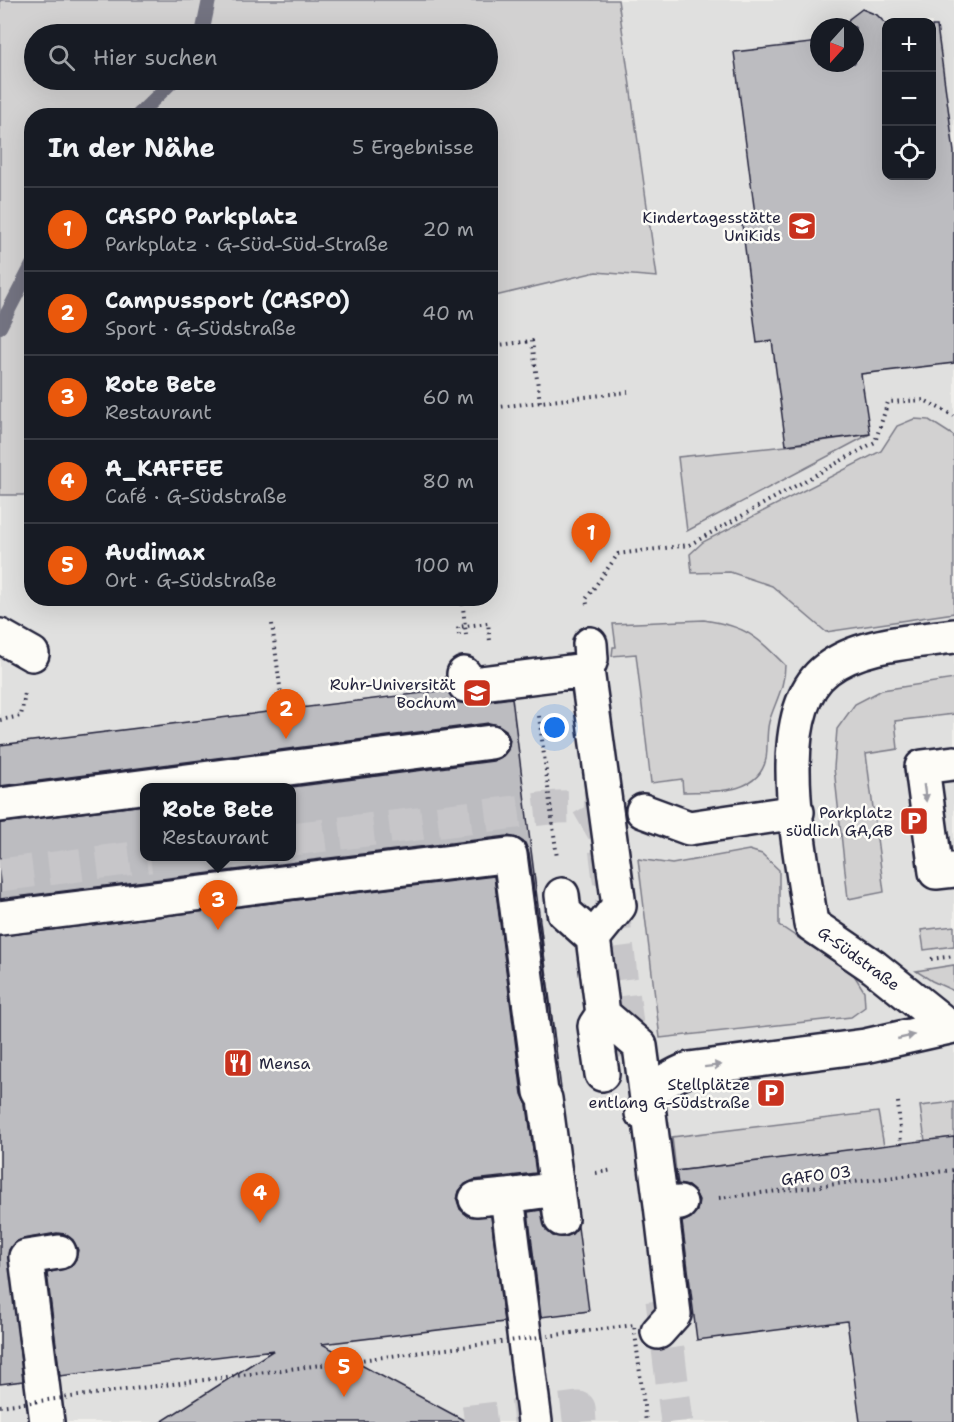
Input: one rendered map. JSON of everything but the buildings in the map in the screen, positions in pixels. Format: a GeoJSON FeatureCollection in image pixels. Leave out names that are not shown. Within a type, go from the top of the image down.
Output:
{"type":"FeatureCollection","features":[{"type":"Feature","properties":{"kind":"street"},"geometry":{"type":"LineString","coordinates":[[0,636],[32,654]]}},
{"type":"Feature","properties":{"kind":"street","name":"G-Südstraße"},"geometry":{"type":"LineString","coordinates":[[952,1026],[874,967],[811,924],[792,771],[793,740],[797,716],[807,694],[826,670],[851,656],[882,647],[954,636]]}},
{"type":"Feature","properties":{"kind":"street"},"geometry":{"type":"LineString","coordinates":[[464,674],[465,685],[588,657],[618,906],[592,938]]}},
{"type":"Feature","properties":{"kind":"street"},"geometry":{"type":"LineString","coordinates":[[171,783],[491,742]]}},
{"type":"Feature","properties":{"kind":"street"},"geometry":{"type":"LineString","coordinates":[[954,763],[922,767],[936,872],[954,870]]}},
{"type":"Feature","properties":{"kind":"street"},"geometry":{"type":"LineString","coordinates":[[0,805],[140,787]]}},
{"type":"Feature","properties":{"kind":"street"},"geometry":{"type":"LineString","coordinates":[[643,811],[689,828],[796,812]]}},
{"type":"Feature","properties":{"kind":"street"},"geometry":{"type":"LineString","coordinates":[[0,918],[510,855],[541,1092],[545,1099],[559,1204],[492,1197],[536,1422]]}},
{"type":"Feature","properties":{"kind":"street"},"geometry":{"type":"LineString","coordinates":[[560,882],[564,912],[592,938],[603,1014],[640,1046],[670,1204],[674,1314],[658,1332]]}},
{"type":"Feature","properties":{"kind":"street"},"geometry":{"type":"LineString","coordinates":[[602,1074],[595,1026],[603,1014]]}},
{"type":"Feature","properties":{"kind":"street","name":"G-Südstraße"},"geometry":{"type":"LineString","coordinates":[[639,1120],[647,1099],[662,1080],[689,1069],[865,1046],[952,1026]]}},
{"type":"Feature","properties":{"kind":"street"},"geometry":{"type":"LineString","coordinates":[[48,1422],[13,1259],[58,1252]]}},
{"type":"Feature","properties":{"kind":"path"},"geometry":{"type":"LineString","coordinates":[[498,345],[532,341],[540,402]]}},
{"type":"Feature","properties":{"kind":"path"},"geometry":{"type":"LineString","coordinates":[[498,407],[628,392]]}},
{"type":"Feature","properties":{"kind":"path"},"geometry":{"type":"LineString","coordinates":[[588,657],[586,599],[618,554],[689,545],[875,442],[888,402],[924,400],[954,416]]}},
{"type":"Feature","properties":{"kind":"path"},"geometry":{"type":"LineString","coordinates":[[463,606],[463,611]]}},
{"type":"Feature","properties":{"kind":"path"},"geometry":{"type":"LineString","coordinates":[[272,624],[283,710]]}},
{"type":"Feature","properties":{"kind":"path"},"geometry":{"type":"LineString","coordinates":[[542,738],[560,882]]}},
{"type":"Feature","properties":{"kind":"path"},"geometry":{"type":"LineString","coordinates":[[898,1102],[901,1144]]}},
{"type":"Feature","properties":{"kind":"path","name":"GAFO 03"},"geometry":{"type":"LineString","coordinates":[[670,1204],[954,1170]]}},
{"type":"Feature","properties":{"kind":"path"},"geometry":{"type":"LineString","coordinates":[[0,1406],[634,1325],[646,1422]]}},
{"type":"Feature","properties":{"kind":"shaded area","name":"Ruhr-Universität Bochum"},"geometry":{"type":"Polygon","coordinates":[[[0,0],[954,0],[954,1422],[0,1422],[0,0]]]}},
{"type":"Feature","properties":{"kind":"shaded area"},"geometry":{"type":"Polygon","coordinates":[[[0,0],[618,0],[657,277],[596,272],[498,295],[498,108],[24,108],[24,495],[0,495],[0,0]]]}},
{"type":"Feature","properties":{"kind":"shaded area"},"geometry":{"type":"Polygon","coordinates":[[[914,419],[929,420],[954,436],[954,613],[826,632],[772,586],[730,572],[692,573],[690,554],[703,542],[881,451],[897,426],[914,419]]]}},
{"type":"Feature","properties":{"kind":"shaded area"},"geometry":{"type":"Polygon","coordinates":[[[870,434],[687,531],[678,457],[786,446],[870,434]]]}},
{"type":"Feature","properties":{"kind":"shaded area"},"geometry":{"type":"Polygon","coordinates":[[[704,620],[730,625],[749,634],[785,665],[785,673],[769,722],[766,759],[754,780],[732,789],[683,792],[682,779],[651,783],[636,654],[612,656],[613,647],[616,647],[613,624],[704,620]]]}},
{"type":"Feature","properties":{"kind":"shaded area"},"geometry":{"type":"Polygon","coordinates":[[[954,679],[954,714],[895,721],[898,749],[866,754],[884,892],[848,899],[834,768],[837,729],[855,704],[882,690],[954,679]]]}},
{"type":"Feature","properties":{"kind":"shaded area"},"geometry":{"type":"Polygon","coordinates":[[[749,850],[762,854],[779,870],[779,925],[854,975],[864,991],[865,1007],[851,1017],[660,1038],[638,859],[672,864],[749,850]]]}},
{"type":"Feature","properties":{"kind":"shaded area"},"geometry":{"type":"Polygon","coordinates":[[[954,926],[954,946],[924,950],[921,930],[954,926]]]}},
{"type":"Feature","properties":{"kind":"shaded area"},"geometry":{"type":"Polygon","coordinates":[[[954,965],[954,991],[916,971],[954,965]]]}},
{"type":"Feature","properties":{"kind":"shaded area"},"geometry":{"type":"Polygon","coordinates":[[[954,1102],[954,1137],[925,1141],[920,1106],[954,1102]]]}},
{"type":"Feature","properties":{"kind":"shaded area"},"geometry":{"type":"Polygon","coordinates":[[[878,1112],[884,1146],[676,1171],[672,1137],[878,1112]]]}},
{"type":"Feature","properties":{"kind":"waterway"},"geometry":{"type":"LineString","coordinates":[[204,24],[209,0]]}},
{"type":"Feature","properties":{"kind":"waterway"},"geometry":{"type":"LineString","coordinates":[[145,108],[164,90]]}},
{"type":"Feature","properties":{"kind":"waterway"},"geometry":{"type":"LineString","coordinates":[[0,327],[24,280]]}},
{"type":"Feature","properties":{"kind":"tunnel"},"geometry":{"type":"LineString","coordinates":[[588,805],[603,831],[631,1056]]}},
{"type":"Feature","properties":{"kind":"tunnel"},"geometry":{"type":"LineString","coordinates":[[296,839],[558,807],[615,806],[643,811]]}},
{"type":"Feature","properties":{"kind":"tunnel"},"geometry":{"type":"LineString","coordinates":[[0,875],[140,857]]}},
{"type":"Feature","properties":{"kind":"tunnel"},"geometry":{"type":"LineString","coordinates":[[662,1300],[677,1422]]}},
{"type":"Feature","properties":{"kind":"tunnel"},"geometry":{"type":"LineString","coordinates":[[464,1422],[579,1408],[580,1422]]}},
{"type":"Feature","properties":{"kind":"place","name":"Kindertagesstätte UniKids"},"geometry":{"type":"Point","coordinates":[802,226]}},
{"type":"Feature","properties":{"kind":"place","name":"CASPO Parkplatz"},"geometry":{"type":"Point","coordinates":[591,563]}},
{"type":"Feature","properties":{"kind":"place","name":"Ruhr-Universität Bochum"},"geometry":{"type":"Point","coordinates":[477,693]}},
{"type":"Feature","properties":{"kind":"place","name":"Campussport (CASPO)"},"geometry":{"type":"Point","coordinates":[286,739]}},
{"type":"Feature","properties":{"kind":"place","name":"Parkplatz südlich GA,GB"},"geometry":{"type":"Point","coordinates":[914,821]}},
{"type":"Feature","properties":{"kind":"place","name":"Rote Bete"},"geometry":{"type":"Point","coordinates":[218,930]}},
{"type":"Feature","properties":{"kind":"place","name":"Mensa"},"geometry":{"type":"Point","coordinates":[238,1063]}},
{"type":"Feature","properties":{"kind":"place","name":"Stellplätze entlang G-Südstraße"},"geometry":{"type":"Point","coordinates":[771,1093]}},
{"type":"Feature","properties":{"kind":"place","name":"A_KAFFEE"},"geometry":{"type":"Point","coordinates":[260,1223]}},
{"type":"Feature","properties":{"kind":"place","name":"Audimax"},"geometry":{"type":"Point","coordinates":[344,1397]}}]}
